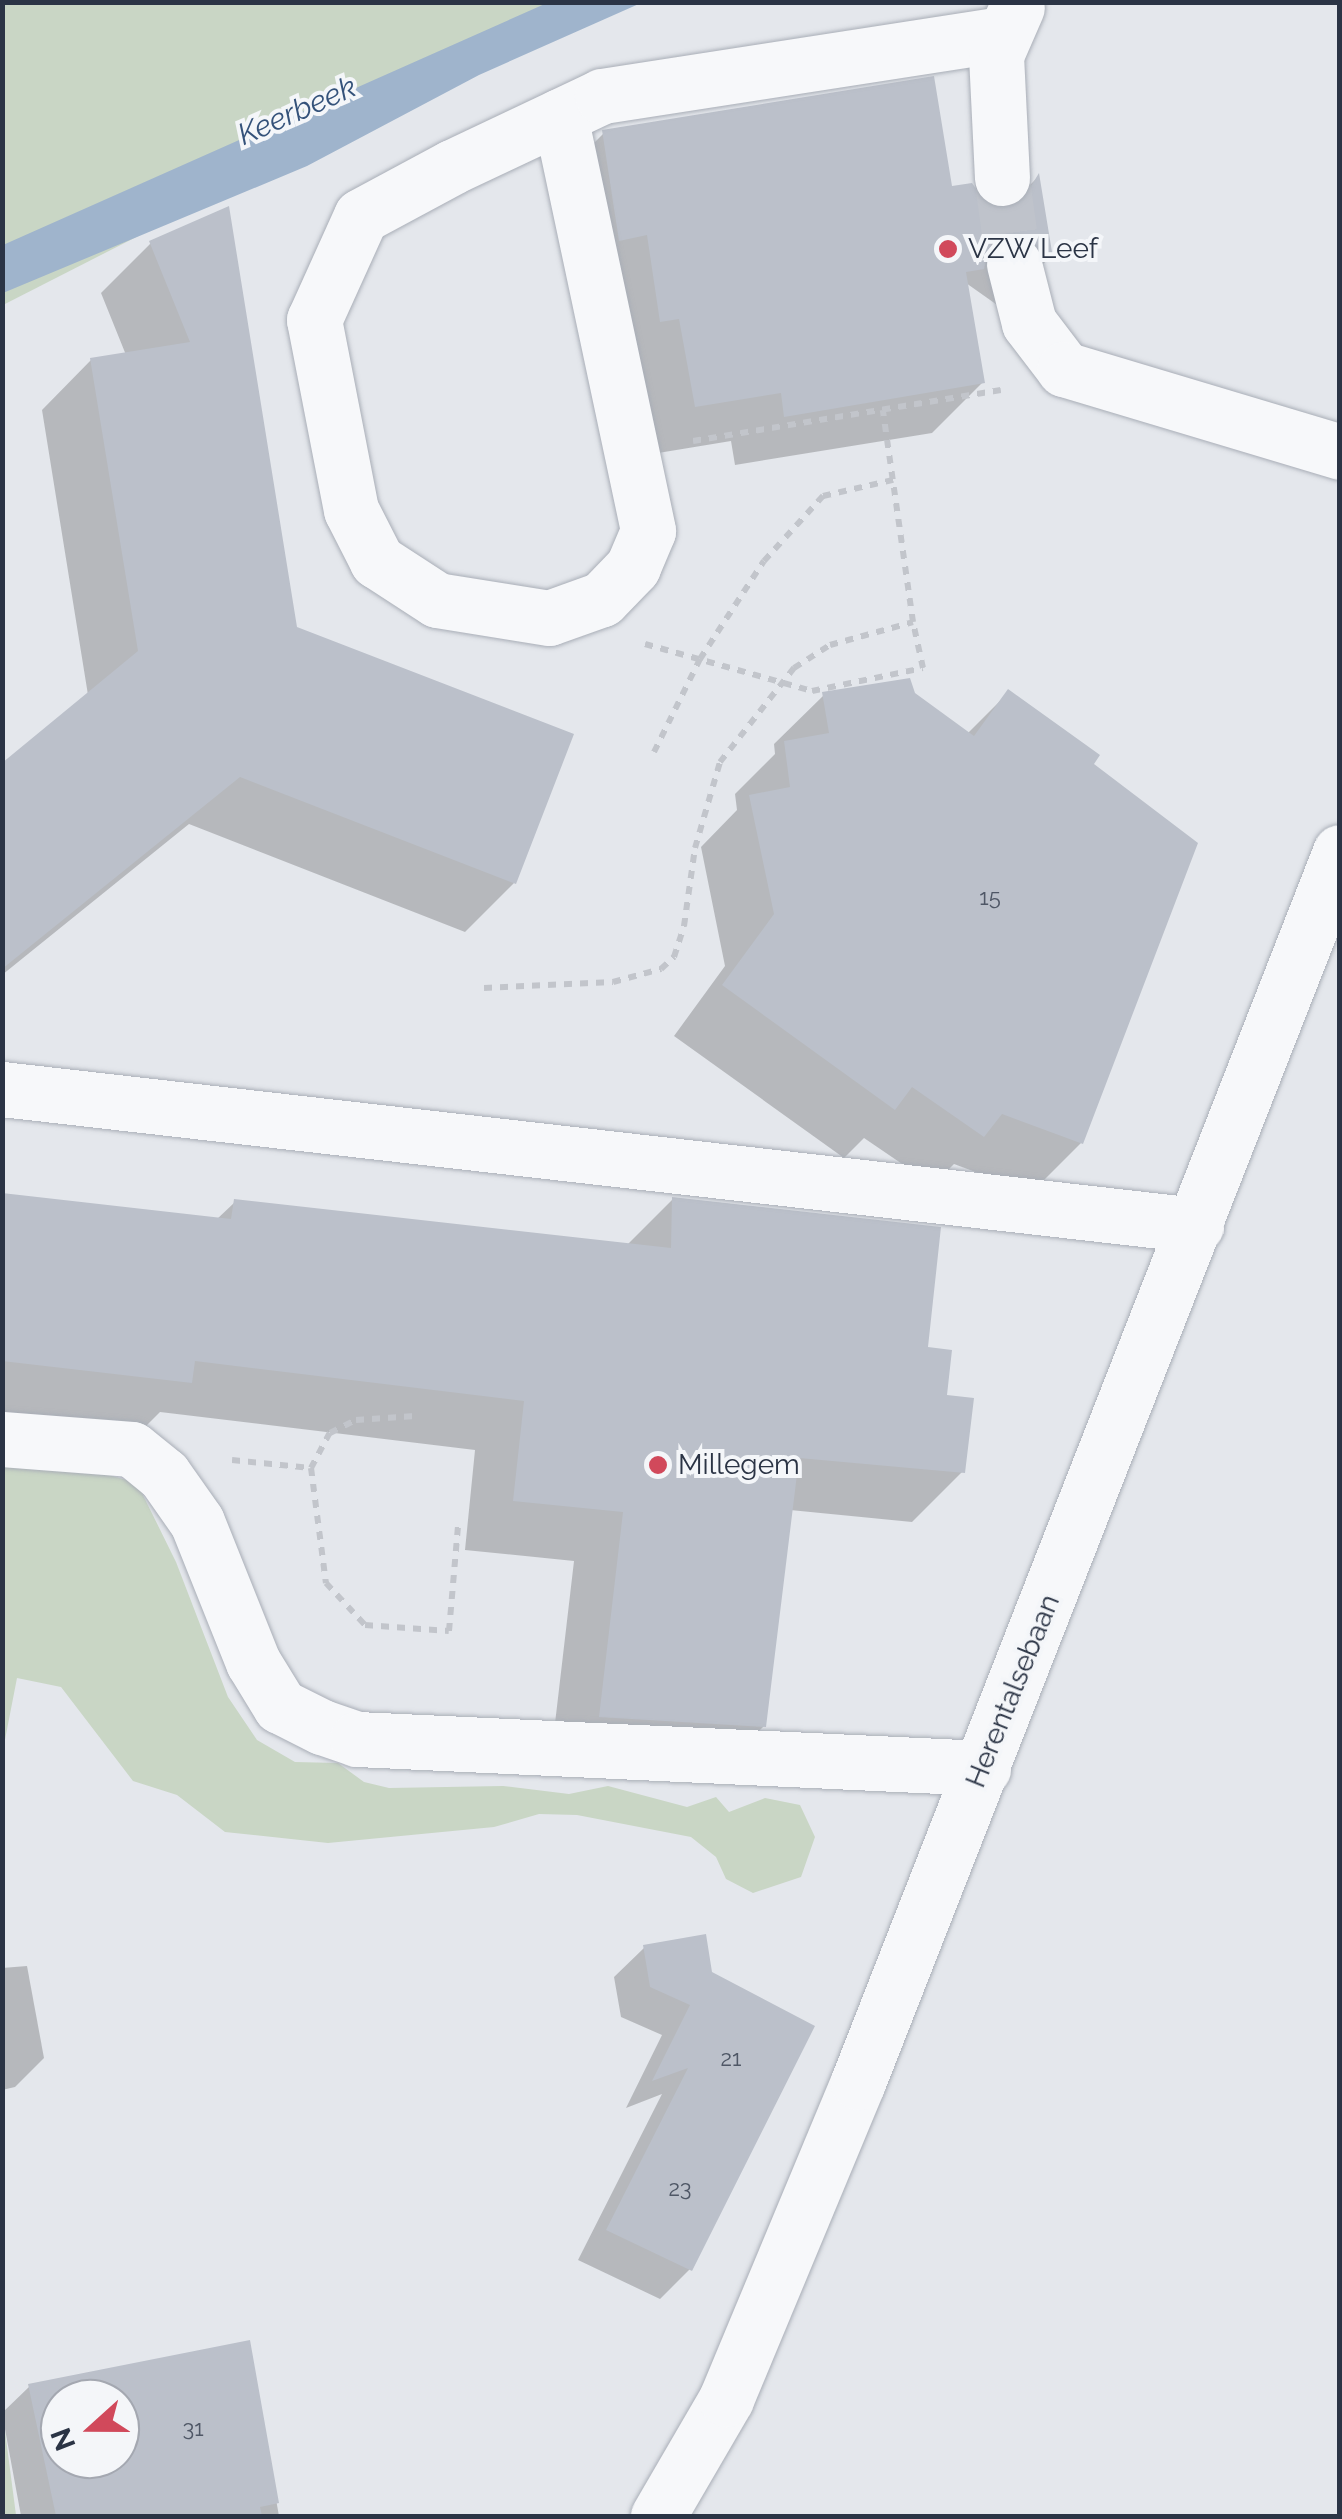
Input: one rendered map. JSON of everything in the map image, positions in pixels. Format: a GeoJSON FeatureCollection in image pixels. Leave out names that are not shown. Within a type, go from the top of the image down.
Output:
{"type":"FeatureCollection","features":[{"type":"Feature","properties":{"kind":"street"},"geometry":{"type":"LineString","coordinates":[[560,116],[648,531],[633,567],[602,600],[549,618],[437,600],[378,561],[352,510],[314,320],[361,216],[560,116],[602,96],[1012,18]]}},
{"type":"Feature","properties":{"kind":"street"},"geometry":{"type":"LineString","coordinates":[[1002,178],[996,55],[1012,18]]}},
{"type":"Feature","properties":{"kind":"street"},"geometry":{"type":"LineString","coordinates":[[1014,264],[1029,323],[1064,369],[1340,452]]}},
{"type":"Feature","properties":{"kind":"street","name":"Herentalsebaan"},"geometry":{"type":"LineString","coordinates":[[658,2516],[726,2399],[983,1768],[1340,852]]}},
{"type":"Feature","properties":{"kind":"street"},"geometry":{"type":"LineString","coordinates":[[2,1089],[1196,1225]]}},
{"type":"Feature","properties":{"kind":"street"},"geometry":{"type":"LineString","coordinates":[[2,1439],[132,1449],[164,1475],[197,1522],[253,1662],[280,1706],[322,1727],[358,1738],[983,1768]]}},
{"type":"Feature","properties":{"kind":"path"},"geometry":{"type":"LineString","coordinates":[[631,451],[1009,389],[1064,369]]}},
{"type":"Feature","properties":{"kind":"path"},"geometry":{"type":"LineString","coordinates":[[549,618],[812,691],[923,668],[882,410]]}},
{"type":"Feature","properties":{"kind":"path"},"geometry":{"type":"LineString","coordinates":[[654,752],[700,659],[764,561],[823,496],[894,480]]}},
{"type":"Feature","properties":{"kind":"path"},"geometry":{"type":"LineString","coordinates":[[484,988],[613,982],[662,969],[674,957],[695,848],[720,762],[784,682],[830,645],[913,622]]}},
{"type":"Feature","properties":{"kind":"path"},"geometry":{"type":"LineString","coordinates":[[415,1416],[343,1426],[330,1433],[311,1468],[326,1582],[365,1625],[449,1631],[458,1525]]}},
{"type":"Feature","properties":{"kind":"path"},"geometry":{"type":"LineString","coordinates":[[132,1449],[311,1468]]}},
{"type":"Feature","properties":{"kind":"green space"},"geometry":{"type":"Polygon","coordinates":[[[3,3],[595,3],[3,305],[3,3]]]}},
{"type":"Feature","properties":{"kind":"green space"},"geometry":{"type":"Polygon","coordinates":[[[3,1460],[77,1466],[137,1483],[176,1562],[228,1697],[257,1740],[295,1762],[338,1763],[364,1782],[389,1788],[503,1786],[569,1794],[608,1786],[687,1807],[716,1797],[729,1812],[765,1798],[800,1805],[815,1837],[801,1877],[753,1893],[726,1879],[716,1857],[691,1837],[577,1815],[539,1814],[494,1827],[328,1843],[225,1832],[177,1795],[133,1781],[61,1687],[17,1678],[3,1750],[3,1460]]]}},
{"type":"Feature","properties":{"kind":"green space"},"geometry":{"type":"Polygon","coordinates":[[[3,2416],[16,2515],[15,2516],[3,2516],[3,2416]]]}},
{"type":"Feature","properties":{"kind":"water"},"geometry":{"type":"Polygon","coordinates":[[[547,3],[641,3],[479,75],[307,166],[3,293],[3,245],[547,3]]]}},
{"type":"Feature","properties":{"kind":"building","name":"VZW Leef"},"geometry":{"type":"Polygon","coordinates":[[[934,76],[952,186],[972,183],[987,205],[1004,209],[1020,204],[1039,173],[1053,258],[1045,259],[1023,234],[1007,234],[992,242],[984,269],[966,272],[985,383],[784,417],[781,393],[695,407],[679,319],[660,322],[647,235],[619,241],[602,130],[934,76]]]}},
{"type":"Feature","properties":{"kind":"building"},"geometry":{"type":"Polygon","coordinates":[[[229,206],[297,627],[574,734],[516,884],[240,777],[2,969],[2,763],[138,651],[90,358],[190,342],[149,241],[229,206]]]}},
{"type":"Feature","properties":{"kind":"building"},"geometry":{"type":"Polygon","coordinates":[[[910,678],[915,693],[974,736],[1008,689],[1100,755],[1094,764],[1198,843],[1083,1144],[1002,1114],[984,1137],[912,1087],[895,1110],[722,985],[774,914],[749,795],[790,787],[784,741],[829,733],[822,692],[910,678]]]}},
{"type":"Feature","properties":{"kind":"building","name":"Millegem"},"geometry":{"type":"Polygon","coordinates":[[[2,1193],[231,1219],[234,1199],[671,1248],[672,1197],[941,1227],[928,1347],[952,1350],[947,1395],[974,1398],[965,1473],[799,1458],[766,1727],[599,1717],[623,1512],[513,1501],[524,1401],[195,1361],[192,1383],[2,1361],[2,1193]]]}},
{"type":"Feature","properties":{"kind":"building"},"geometry":{"type":"Polygon","coordinates":[[[706,1934],[712,1972],[815,2026],[692,2271],[606,2230],[688,2068],[652,2081],[690,2005],[650,1987],[643,1945],[706,1934]]]}},
{"type":"Feature","properties":{"kind":"building"},"geometry":{"type":"Polygon","coordinates":[[[250,2340],[279,2503],[260,2507],[262,2516],[56,2516],[48,2479],[140,2479],[140,2379],[53,2379],[250,2340]]]}},
{"type":"Feature","properties":{"kind":"building"},"geometry":{"type":"Polygon","coordinates":[[[40,2382],[40,2441],[28,2384],[40,2382]]]}},
{"type":"Feature","properties":{"kind":"tunnel"},"geometry":{"type":"LineString","coordinates":[[1002,178],[1014,264]]}},
{"type":"Feature","properties":{"kind":"place","name":"VZW Leef"},"geometry":{"type":"Point","coordinates":[948,249]}},
{"type":"Feature","properties":{"kind":"place","name":"Millegem"},"geometry":{"type":"Point","coordinates":[658,1465]}},
{"type":"Feature","properties":{"kind":"water label","name":"Keerbeek"},"geometry":{"type":"Point","coordinates":[297,111]}}]}
